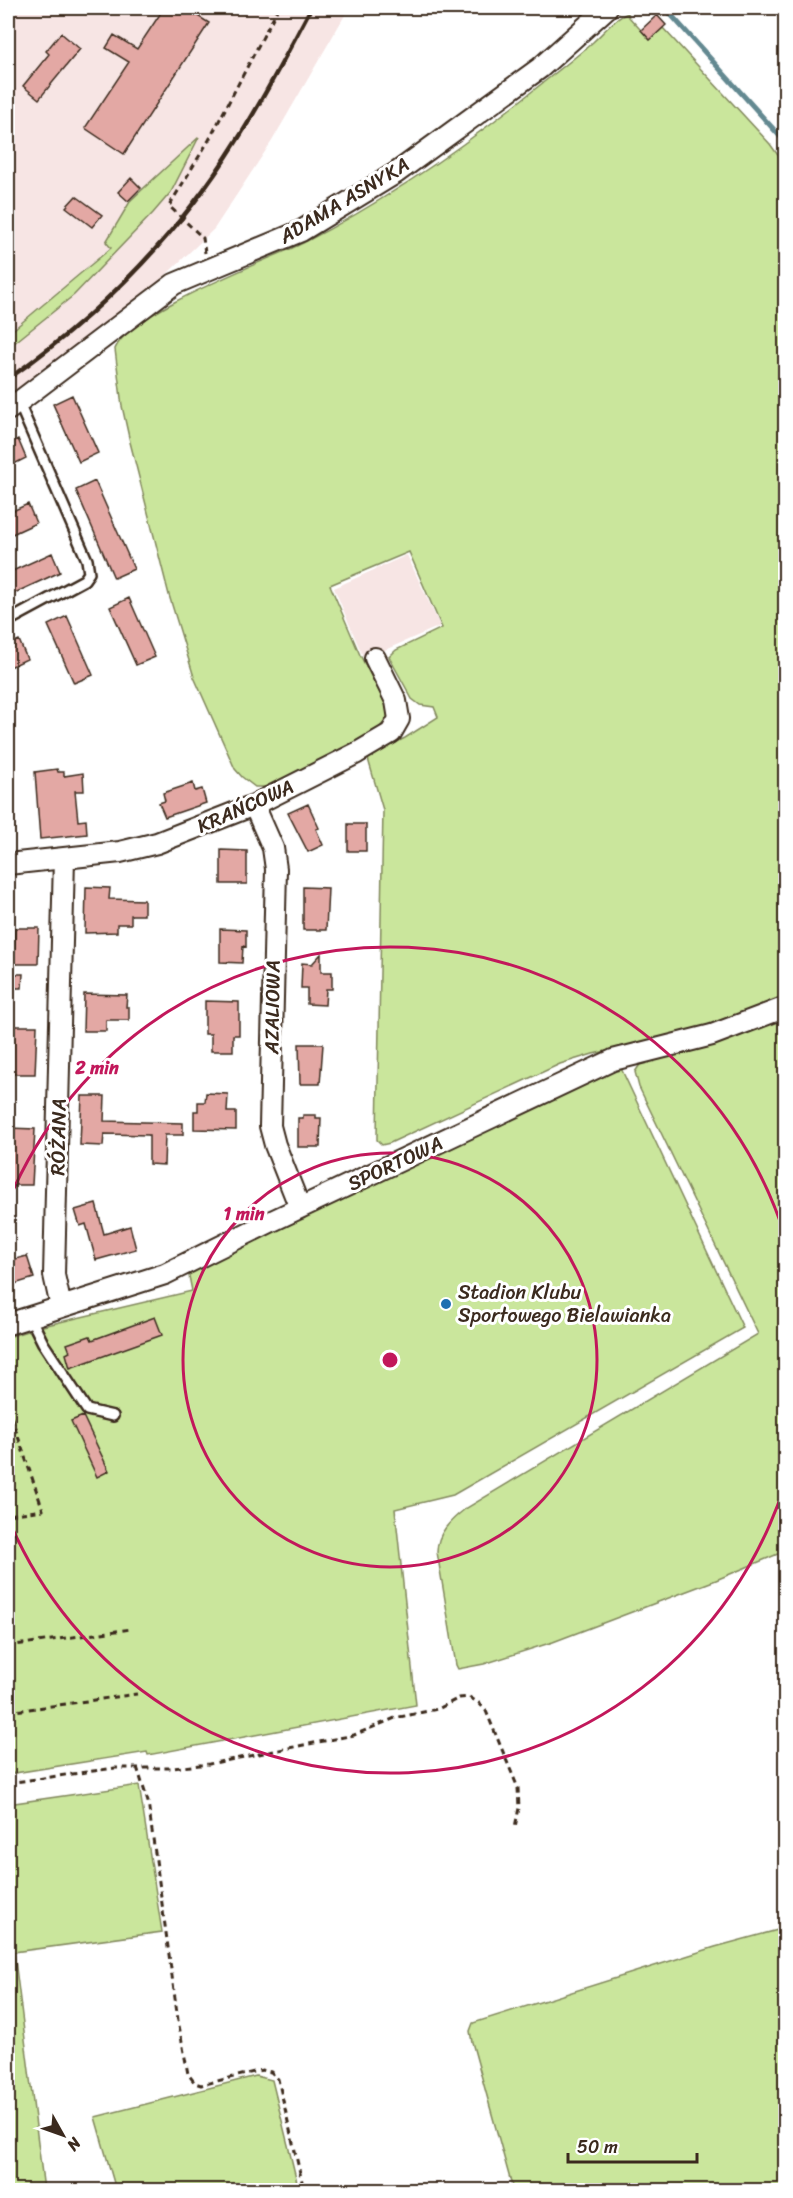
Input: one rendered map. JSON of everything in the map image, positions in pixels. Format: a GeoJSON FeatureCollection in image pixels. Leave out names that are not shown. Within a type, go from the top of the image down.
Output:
{"type":"FeatureCollection","features":[{"type":"Feature","properties":{"kind":"street","name":"ADAMA ASNYKA"},"geometry":{"type":"LineString","coordinates":[[13,405],[174,284],[301,231],[396,173],[540,68],[607,8]]}},
{"type":"Feature","properties":{"kind":"street","name":"KRAŃCOWA"},"geometry":{"type":"LineString","coordinates":[[8,864],[120,852],[148,846],[192,831],[254,805],[357,753],[392,733],[397,726],[400,712],[375,657]]}},
{"type":"Feature","properties":{"kind":"street","name":"AZALIOWA"},"geometry":{"type":"LineString","coordinates":[[254,805],[273,848],[276,869],[270,1122],[275,1145],[300,1208]]}},
{"type":"Feature","properties":{"kind":"street","name":"RÓŻANA"},"geometry":{"type":"LineString","coordinates":[[62,1307],[54,1275],[64,858]]}},
{"type":"Feature","properties":{"kind":"street","name":"SPORTOWA"},"geometry":{"type":"LineString","coordinates":[[8,1324],[159,1276],[609,1062],[712,1035],[786,1007]]}},
{"type":"Feature","properties":{"kind":"lane"},"geometry":{"type":"LineString","coordinates":[[8,621],[84,580],[89,573],[87,560],[13,405]]}},
{"type":"Feature","properties":{"kind":"lane"},"geometry":{"type":"LineString","coordinates":[[30,1317],[43,1343],[87,1410],[113,1416]]}},
{"type":"Feature","properties":{"kind":"path"},"geometry":{"type":"LineString","coordinates":[[207,270],[203,238],[169,206],[209,140],[278,8]]}},
{"type":"Feature","properties":{"kind":"path"},"geometry":{"type":"LineString","coordinates":[[8,1407],[43,1510],[8,1515]]}},
{"type":"Feature","properties":{"kind":"path"},"geometry":{"type":"LineString","coordinates":[[8,1646],[131,1629]]}},
{"type":"Feature","properties":{"kind":"path"},"geometry":{"type":"LineString","coordinates":[[8,1712],[137,1694]]}},
{"type":"Feature","properties":{"kind":"path"},"geometry":{"type":"LineString","coordinates":[[8,1783],[137,1767],[173,1768],[209,1764],[354,1735],[395,1718],[438,1709],[459,1698],[469,1697],[479,1702],[486,1710],[518,1788],[519,1808],[514,1827]]}},
{"type":"Feature","properties":{"kind":"path"},"geometry":{"type":"LineString","coordinates":[[137,1767],[148,1802],[178,2020],[188,2074],[195,2083],[201,2085],[261,2070],[271,2072],[278,2079],[304,2190]]}},
{"type":"Feature","properties":{"kind":"shaded area"},"geometry":{"type":"Polygon","coordinates":[[[8,8],[349,8],[272,141],[214,229],[126,313],[56,370],[8,398],[8,348],[74,295],[111,247],[8,334],[8,8]]]}},
{"type":"Feature","properties":{"kind":"shaded area"},"geometry":{"type":"Polygon","coordinates":[[[407,555],[440,626],[364,659],[334,588],[407,555]]]}},
{"type":"Feature","properties":{"kind":"green space"},"geometry":{"type":"Polygon","coordinates":[[[628,13],[628,16],[650,40],[663,28],[770,144],[785,165],[785,999],[751,1009],[708,1028],[593,1054],[560,1064],[382,1145],[377,1140],[377,1136],[383,810],[368,759],[369,756],[405,738],[438,717],[434,707],[420,705],[412,699],[389,657],[396,650],[442,628],[409,552],[330,585],[360,655],[385,703],[387,719],[378,729],[362,739],[268,787],[255,787],[242,777],[235,769],[194,677],[169,595],[122,406],[115,349],[125,335],[170,304],[303,243],[392,193],[503,114],[628,13]]]}},
{"type":"Feature","properties":{"kind":"green space"},"geometry":{"type":"Polygon","coordinates":[[[199,137],[171,192],[153,213],[74,295],[8,348],[8,334],[111,248],[106,242],[131,200],[199,137]]]}},
{"type":"Feature","properties":{"kind":"green space"},"geometry":{"type":"Polygon","coordinates":[[[785,1018],[785,1551],[716,1580],[553,1642],[484,1664],[458,1669],[437,1552],[439,1539],[450,1522],[465,1509],[758,1334],[639,1087],[635,1072],[641,1063],[722,1042],[785,1018]]]}},
{"type":"Feature","properties":{"kind":"green space"},"geometry":{"type":"Polygon","coordinates":[[[619,1064],[743,1328],[453,1495],[395,1509],[416,1705],[148,1755],[147,1752],[8,1774],[8,1337],[43,1326],[192,1291],[188,1271],[619,1064]]]}},
{"type":"Feature","properties":{"kind":"green space"},"geometry":{"type":"Polygon","coordinates":[[[139,1785],[162,1932],[14,1952],[44,2190],[8,2190],[8,1804],[139,1785]]]}},
{"type":"Feature","properties":{"kind":"green space"},"geometry":{"type":"Polygon","coordinates":[[[785,1928],[785,2190],[513,2190],[472,2042],[470,2031],[473,2023],[715,1947],[785,1928]]]}},
{"type":"Feature","properties":{"kind":"green space"},"geometry":{"type":"Polygon","coordinates":[[[256,2076],[272,2080],[299,2190],[116,2190],[95,2117],[256,2076]]]}},
{"type":"Feature","properties":{"kind":"building"},"geometry":{"type":"Polygon","coordinates":[[[164,8],[185,8],[209,23],[124,154],[85,128],[129,62],[106,48],[114,35],[137,49],[164,8]]]}},
{"type":"Feature","properties":{"kind":"building"},"geometry":{"type":"Polygon","coordinates":[[[657,15],[666,25],[650,40],[641,30],[657,15]]]}},
{"type":"Feature","properties":{"kind":"building"},"geometry":{"type":"Polygon","coordinates":[[[61,33],[80,49],[39,99],[23,86],[49,54],[46,51],[61,33]]]}},
{"type":"Feature","properties":{"kind":"building"},"geometry":{"type":"Polygon","coordinates":[[[131,178],[141,188],[128,201],[118,192],[131,178]]]}},
{"type":"Feature","properties":{"kind":"building"},"geometry":{"type":"Polygon","coordinates":[[[76,196],[102,215],[92,227],[66,207],[76,196]]]}},
{"type":"Feature","properties":{"kind":"building"},"geometry":{"type":"Polygon","coordinates":[[[72,395],[98,453],[79,462],[53,404],[72,395]]]}},
{"type":"Feature","properties":{"kind":"building"},"geometry":{"type":"Polygon","coordinates":[[[18,439],[26,458],[8,467],[8,444],[18,439]]]}},
{"type":"Feature","properties":{"kind":"building"},"geometry":{"type":"Polygon","coordinates":[[[95,481],[134,569],[114,578],[76,490],[95,481]]]}},
{"type":"Feature","properties":{"kind":"building"},"geometry":{"type":"Polygon","coordinates":[[[28,504],[36,523],[8,536],[8,513],[28,504]]]}},
{"type":"Feature","properties":{"kind":"building"},"geometry":{"type":"Polygon","coordinates":[[[52,553],[60,572],[8,596],[8,573],[52,553]]]}},
{"type":"Feature","properties":{"kind":"building"},"geometry":{"type":"Polygon","coordinates":[[[129,598],[155,657],[136,665],[110,607],[129,598]]]}},
{"type":"Feature","properties":{"kind":"building"},"geometry":{"type":"Polygon","coordinates":[[[67,616],[93,675],[74,683],[48,625],[67,616]]]}},
{"type":"Feature","properties":{"kind":"building"},"geometry":{"type":"Polygon","coordinates":[[[19,640],[27,659],[8,668],[8,645],[19,640]]]}},
{"type":"Feature","properties":{"kind":"building"},"geometry":{"type":"Polygon","coordinates":[[[57,769],[58,772],[64,772],[64,776],[83,773],[84,791],[75,791],[78,821],[86,820],[87,834],[40,839],[35,772],[57,769]]]}},
{"type":"Feature","properties":{"kind":"building"},"geometry":{"type":"Polygon","coordinates":[[[193,783],[195,791],[202,789],[206,803],[165,817],[159,803],[165,801],[163,793],[193,783]]]}},
{"type":"Feature","properties":{"kind":"building"},"geometry":{"type":"Polygon","coordinates":[[[308,804],[319,828],[316,829],[323,845],[308,852],[288,813],[308,804]]]}},
{"type":"Feature","properties":{"kind":"building"},"geometry":{"type":"Polygon","coordinates":[[[348,824],[366,824],[366,851],[348,851],[348,824]]]}},
{"type":"Feature","properties":{"kind":"building"},"geometry":{"type":"Polygon","coordinates":[[[221,850],[247,851],[247,884],[221,884],[221,850]]]}},
{"type":"Feature","properties":{"kind":"building"},"geometry":{"type":"Polygon","coordinates":[[[86,887],[110,888],[109,899],[144,900],[144,915],[131,915],[131,924],[117,924],[117,932],[85,933],[86,887]]]}},
{"type":"Feature","properties":{"kind":"building"},"geometry":{"type":"Polygon","coordinates":[[[303,887],[328,888],[326,930],[303,930],[303,887]]]}},
{"type":"Feature","properties":{"kind":"building"},"geometry":{"type":"Polygon","coordinates":[[[15,928],[39,928],[38,964],[14,964],[15,928]]]}},
{"type":"Feature","properties":{"kind":"building"},"geometry":{"type":"Polygon","coordinates":[[[220,929],[246,930],[246,947],[243,946],[242,963],[220,962],[220,929]]]}},
{"type":"Feature","properties":{"kind":"building"},"geometry":{"type":"Polygon","coordinates":[[[321,954],[321,972],[332,972],[332,989],[326,989],[325,1005],[307,1004],[307,988],[301,988],[302,963],[312,964],[321,954]]]}},
{"type":"Feature","properties":{"kind":"building"},"geometry":{"type":"Polygon","coordinates":[[[8,974],[23,974],[22,988],[8,988],[8,974]]]}},
{"type":"Feature","properties":{"kind":"building"},"geometry":{"type":"Polygon","coordinates":[[[84,994],[127,995],[126,1007],[129,1007],[129,1020],[106,1020],[106,1031],[83,1031],[84,994]]]}},
{"type":"Feature","properties":{"kind":"building"},"geometry":{"type":"Polygon","coordinates":[[[205,1001],[239,1002],[239,1035],[233,1035],[233,1051],[211,1051],[211,1034],[205,1034],[205,1001]]]}},
{"type":"Feature","properties":{"kind":"building"},"geometry":{"type":"Polygon","coordinates":[[[13,1026],[37,1026],[35,1074],[12,1074],[13,1026]]]}},
{"type":"Feature","properties":{"kind":"building"},"geometry":{"type":"Polygon","coordinates":[[[299,1044],[323,1044],[320,1084],[300,1084],[299,1044]]]}},
{"type":"Feature","properties":{"kind":"building"},"geometry":{"type":"Polygon","coordinates":[[[206,1093],[228,1094],[227,1112],[236,1112],[236,1130],[194,1129],[194,1111],[198,1111],[198,1102],[205,1102],[206,1093]]]}},
{"type":"Feature","properties":{"kind":"building"},"geometry":{"type":"Polygon","coordinates":[[[82,1096],[105,1096],[104,1121],[183,1123],[183,1135],[165,1135],[164,1165],[149,1164],[149,1135],[104,1134],[103,1146],[80,1145],[82,1096]]]}},
{"type":"Feature","properties":{"kind":"building"},"geometry":{"type":"Polygon","coordinates":[[[303,1115],[316,1115],[316,1118],[321,1118],[320,1147],[298,1147],[298,1118],[303,1118],[303,1115]]]}},
{"type":"Feature","properties":{"kind":"building"},"geometry":{"type":"Polygon","coordinates":[[[8,1128],[35,1129],[32,1185],[9,1185],[8,1128]]]}},
{"type":"Feature","properties":{"kind":"building"},"geometry":{"type":"Polygon","coordinates":[[[96,1204],[104,1234],[130,1226],[136,1249],[96,1260],[86,1224],[80,1226],[75,1210],[96,1204]]]}},
{"type":"Feature","properties":{"kind":"building"},"geometry":{"type":"Polygon","coordinates":[[[27,1256],[34,1278],[8,1286],[8,1261],[27,1256]]]}},
{"type":"Feature","properties":{"kind":"building"},"geometry":{"type":"Polygon","coordinates":[[[155,1317],[162,1335],[70,1368],[66,1354],[70,1352],[67,1344],[90,1336],[92,1340],[155,1317]]]}},
{"type":"Feature","properties":{"kind":"building"},"geometry":{"type":"Polygon","coordinates":[[[83,1416],[109,1471],[97,1477],[71,1421],[83,1416]]]}},
{"type":"Feature","properties":{"kind":"waterway"},"geometry":{"type":"LineString","coordinates":[[665,8],[786,143]]}},
{"type":"Feature","properties":{"kind":"railway"},"geometry":{"type":"LineString","coordinates":[[8,379],[74,328],[104,301],[134,272],[188,211],[246,126],[311,8]]}},
{"type":"Feature","properties":{"kind":"place","name":"Stadion Klubu Sportowego Bielawianka"},"geometry":{"type":"Point","coordinates":[446,1304]}}]}
